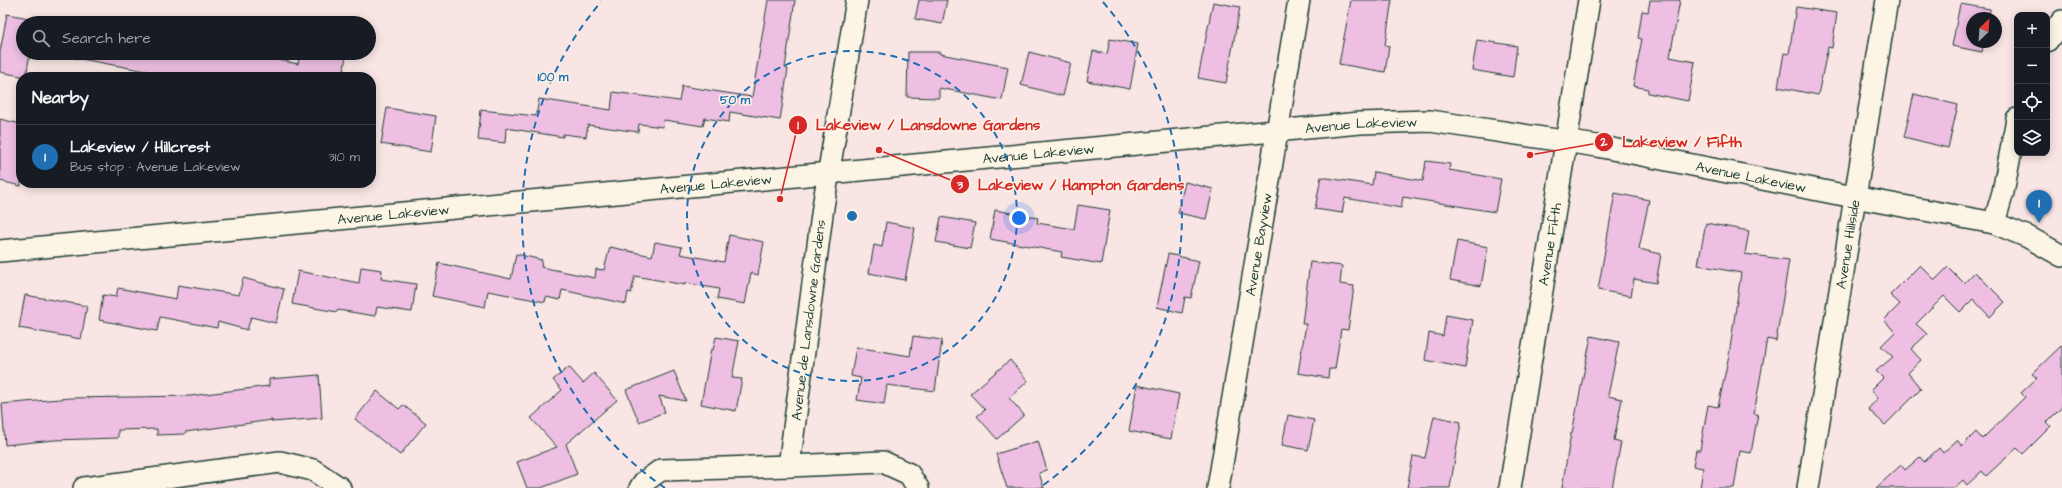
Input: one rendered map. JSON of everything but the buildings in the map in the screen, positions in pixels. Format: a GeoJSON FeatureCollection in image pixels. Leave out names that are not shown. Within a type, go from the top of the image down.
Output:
{"type":"FeatureCollection","features":[{"type":"Feature","properties":{"kind":"street","name":"Avenue de Lansdowne Gardens"},"geometry":{"type":"LineString","coordinates":[[789,466],[828,174],[857,0]]}},
{"type":"Feature","properties":{"kind":"street","name":"Avenue Bayview"},"geometry":{"type":"LineString","coordinates":[[1218,488],[1299,0]]}},
{"type":"Feature","properties":{"kind":"street","name":"Avenue Fifth"},"geometry":{"type":"LineString","coordinates":[[1510,488],[1589,0]]}},
{"type":"Feature","properties":{"kind":"street","name":"Avenue Hillside"},"geometry":{"type":"LineString","coordinates":[[1808,488],[1887,0]]}},
{"type":"Feature","properties":{"kind":"street"},"geometry":{"type":"LineString","coordinates":[[2050,37],[2062,21]]}},
{"type":"Feature","properties":{"kind":"street"},"geometry":{"type":"LineString","coordinates":[[1994,223],[2003,192],[2017,120]]}},
{"type":"Feature","properties":{"kind":"street","name":"Avenue Lakeview"},"geometry":{"type":"LineString","coordinates":[[0,251],[1386,121],[1430,121],[1566,141],[1994,223],[2028,237],[2062,256]]}},
{"type":"Feature","properties":{"kind":"street"},"geometry":{"type":"LineString","coordinates":[[84,488],[280,462],[313,470],[340,488]]}},
{"type":"Feature","properties":{"kind":"street"},"geometry":{"type":"LineString","coordinates":[[640,488],[644,482],[661,470],[883,462],[909,474],[918,488]]}},
{"type":"Feature","properties":{"kind":"place","name":"Lakeview / Hampton Gardens"},"geometry":{"type":"Point","coordinates":[879,150]}},
{"type":"Feature","properties":{"kind":"place","name":"Lakeview / Fifth"},"geometry":{"type":"Point","coordinates":[1530,155]}},
{"type":"Feature","properties":{"kind":"place","name":"Lakeview / Lansdowne Gardens"},"geometry":{"type":"Point","coordinates":[780,199]}},
{"type":"Feature","properties":{"kind":"place","name":"Lakeview / Hillcrest"},"geometry":{"type":"Point","coordinates":[2039,223]}}]}
